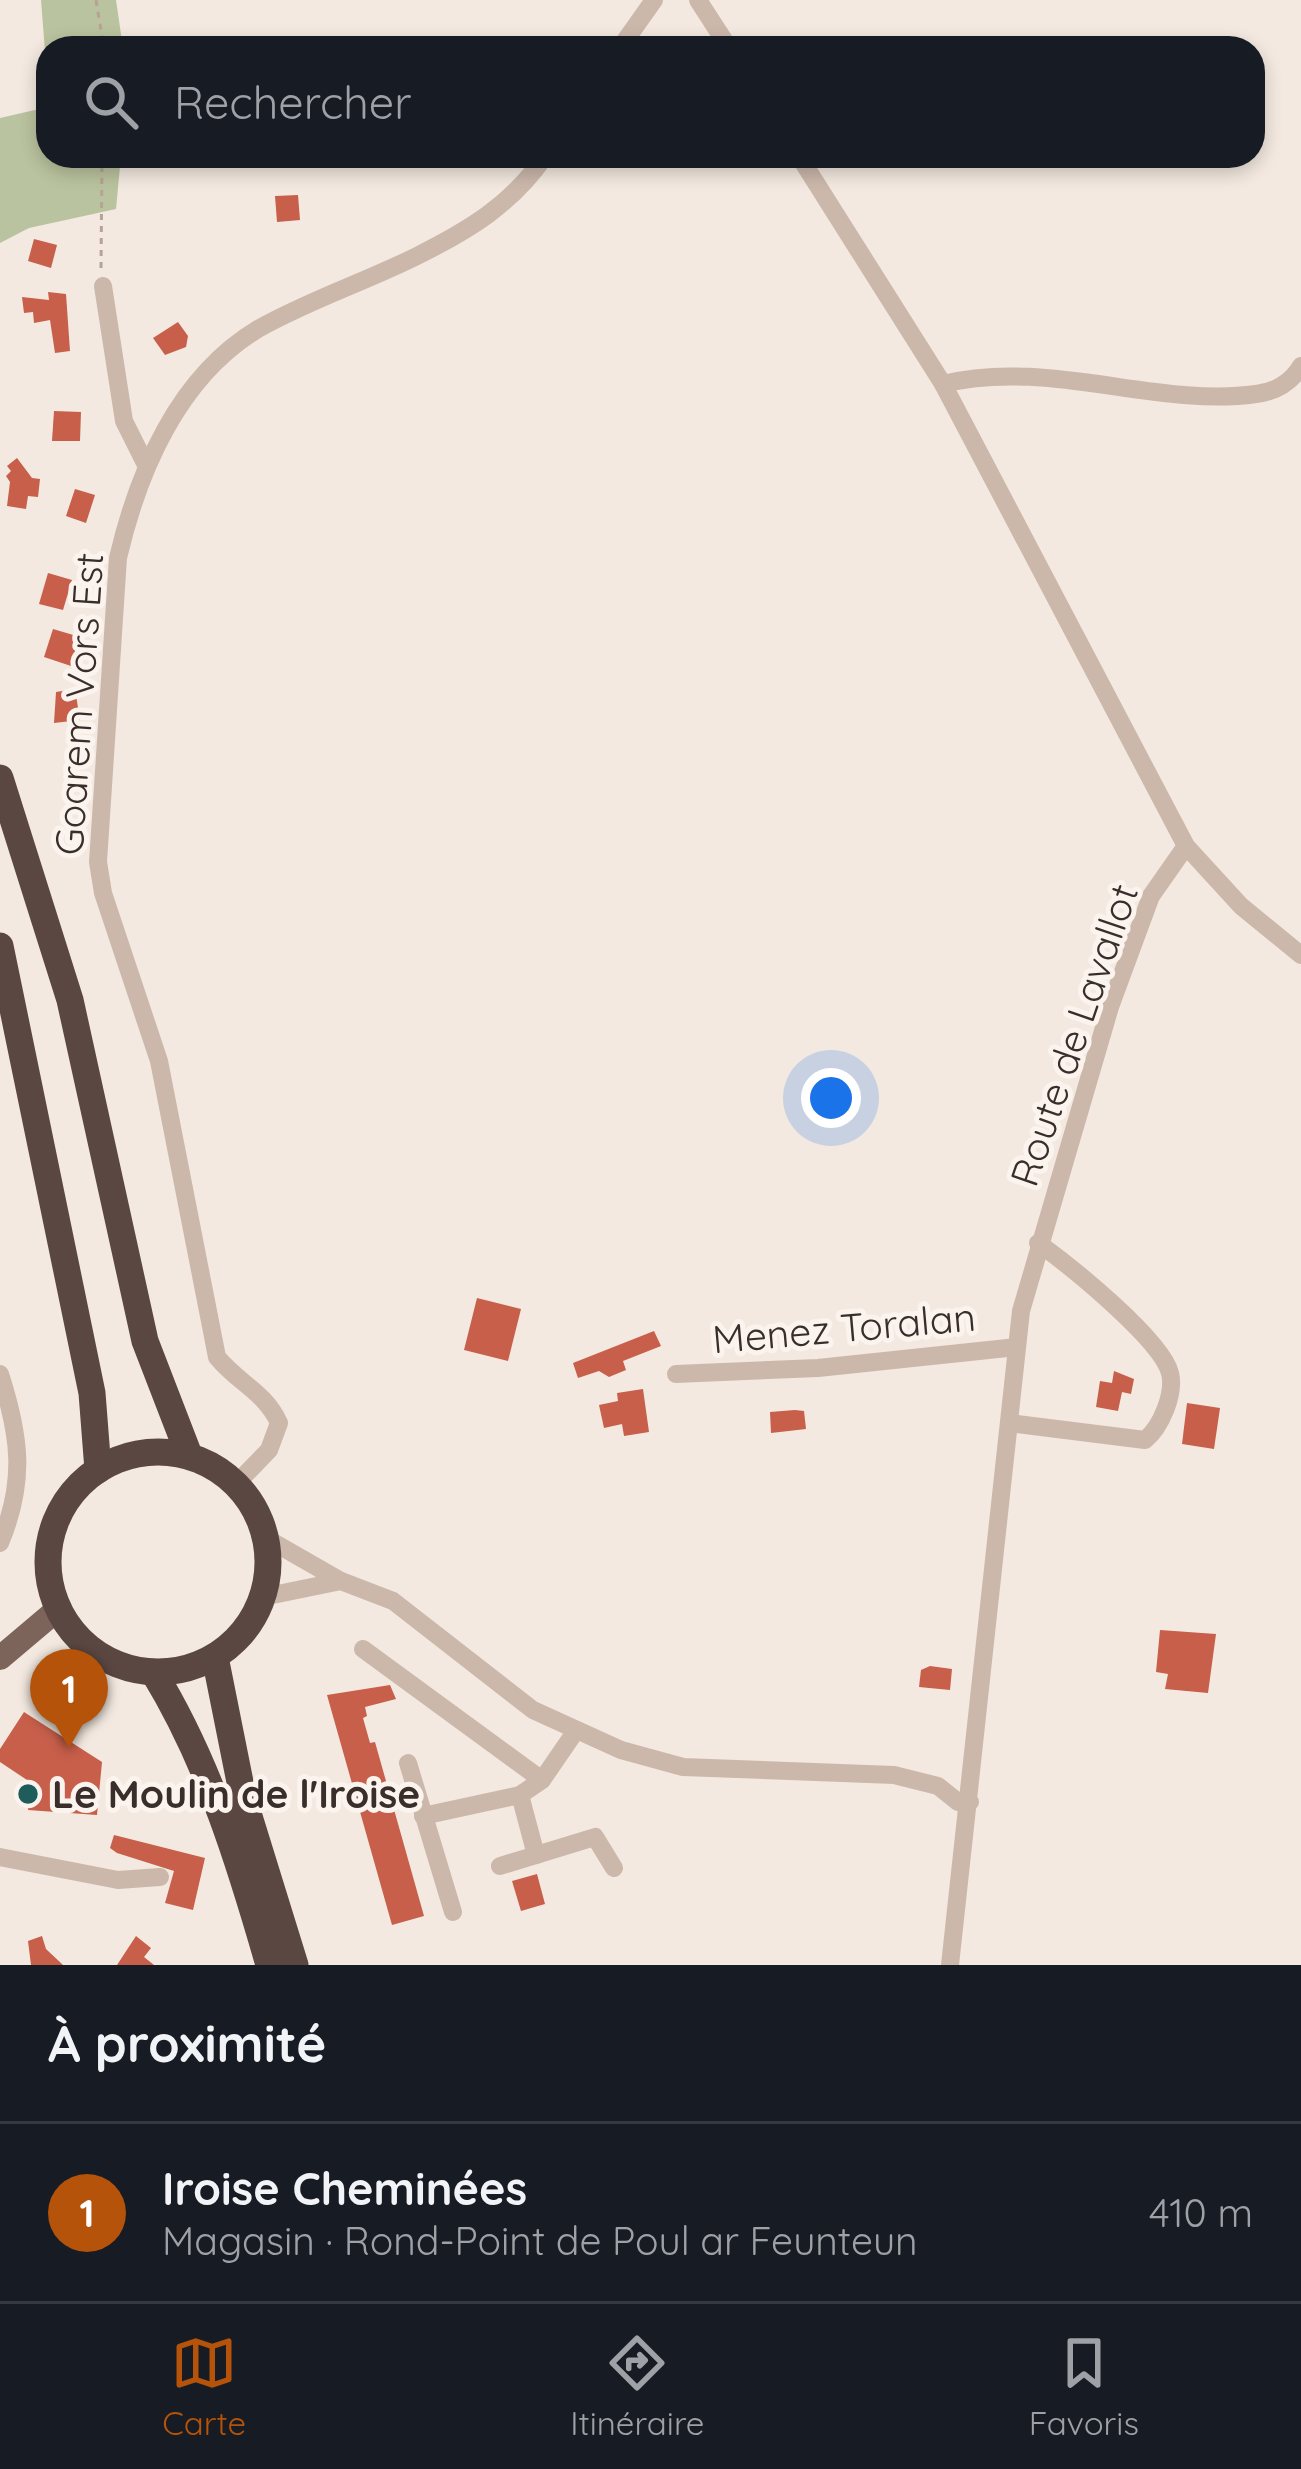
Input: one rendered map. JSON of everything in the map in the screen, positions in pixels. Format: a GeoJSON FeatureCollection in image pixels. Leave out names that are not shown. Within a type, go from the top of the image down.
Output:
{"type":"FeatureCollection","features":[{"type":"Feature","properties":{"kind":"highway"},"geometry":{"type":"LineString","coordinates":[[0,778],[70,1000],[145,1342],[189,1455]]}},
{"type":"Feature","properties":{"kind":"highway"},"geometry":{"type":"LineString","coordinates":[[0,946],[92,1393],[98,1470]]}},
{"type":"Feature","properties":{"kind":"highway"},"geometry":{"type":"LineString","coordinates":[[152,1452],[189,1455],[236,1484],[255,1509],[266,1538],[263,1597],[252,1621],[215,1658],[185,1670],[154,1673],[97,1654],[74,1634],[58,1609],[49,1579],[53,1532],[74,1490],[98,1470],[152,1452]]}},
{"type":"Feature","properties":{"kind":"highway"},"geometry":{"type":"LineString","coordinates":[[215,1658],[243,1797],[295,1965]]}},
{"type":"Feature","properties":{"kind":"highway"},"geometry":{"type":"LineString","coordinates":[[154,1673],[180,1716],[214,1795],[269,1965]]}},
{"type":"Feature","properties":{"kind":"main road"},"geometry":{"type":"LineString","coordinates":[[0,1658],[58,1609]]}},
{"type":"Feature","properties":{"kind":"street"},"geometry":{"type":"LineString","coordinates":[[628,36],[654,0]]}},
{"type":"Feature","properties":{"kind":"street"},"geometry":{"type":"LineString","coordinates":[[698,0],[721,36]]}},
{"type":"Feature","properties":{"kind":"street","name":"Goarem Vors Est"},"geometry":{"type":"LineString","coordinates":[[236,1484],[269,1450],[279,1423],[268,1398],[236,1380],[217,1357],[168,1127],[159,1061],[103,893],[98,862],[118,559],[146,465],[195,387],[254,332],[479,225],[525,185],[537,168]]}},
{"type":"Feature","properties":{"kind":"street"},"geometry":{"type":"LineString","coordinates":[[807,168],[943,384],[1186,846],[1241,906],[1301,955]]}},
{"type":"Feature","properties":{"kind":"street"},"geometry":{"type":"LineString","coordinates":[[103,286],[124,421],[146,465]]}},
{"type":"Feature","properties":{"kind":"street"},"geometry":{"type":"LineString","coordinates":[[943,384],[1002,375],[1233,396],[1282,386],[1301,366]]}},
{"type":"Feature","properties":{"kind":"street","name":"Route de Lavallot"},"geometry":{"type":"LineString","coordinates":[[950,1965],[1017,1347],[1038,1243],[1110,1007],[1151,896],[1186,846]]}},
{"type":"Feature","properties":{"kind":"street"},"geometry":{"type":"LineString","coordinates":[[1009,1423],[1144,1440],[1154,1433],[1171,1383],[1169,1368],[1149,1342],[1038,1243]]}},
{"type":"Feature","properties":{"kind":"street","name":"Menez Toralan"},"geometry":{"type":"LineString","coordinates":[[676,1375],[818,1369],[1017,1347]]}},
{"type":"Feature","properties":{"kind":"street"},"geometry":{"type":"LineString","coordinates":[[0,1373],[21,1453],[20,1476],[0,1543]]}},
{"type":"Feature","properties":{"kind":"street"},"geometry":{"type":"LineString","coordinates":[[266,1538],[341,1581],[393,1601],[470,1665],[575,1732],[683,1766],[894,1775],[938,1786],[958,1802],[970,1802]]}},
{"type":"Feature","properties":{"kind":"street"},"geometry":{"type":"LineString","coordinates":[[263,1597],[341,1581]]}},
{"type":"Feature","properties":{"kind":"street"},"geometry":{"type":"LineString","coordinates":[[363,1649],[542,1780]]}},
{"type":"Feature","properties":{"kind":"street"},"geometry":{"type":"LineString","coordinates":[[423,1816],[520,1795],[542,1780],[575,1732]]}},
{"type":"Feature","properties":{"kind":"street"},"geometry":{"type":"LineString","coordinates":[[408,1763],[452,1912]]}},
{"type":"Feature","properties":{"kind":"street"},"geometry":{"type":"LineString","coordinates":[[520,1795],[536,1855]]}},
{"type":"Feature","properties":{"kind":"street"},"geometry":{"type":"LineString","coordinates":[[500,1866],[595,1838],[614,1868]]}},
{"type":"Feature","properties":{"kind":"street"},"geometry":{"type":"LineString","coordinates":[[0,1857],[118,1880],[160,1877]]}},
{"type":"Feature","properties":{"kind":"path"},"geometry":{"type":"LineString","coordinates":[[96,0],[102,36]]}},
{"type":"Feature","properties":{"kind":"path"},"geometry":{"type":"LineString","coordinates":[[102,168],[103,286]]}},
{"type":"Feature","properties":{"kind":"green space"},"geometry":{"type":"Polygon","coordinates":[[[41,0],[116,0],[121,36],[44,36],[41,0]]]}},
{"type":"Feature","properties":{"kind":"green space"},"geometry":{"type":"Polygon","coordinates":[[[36,110],[36,168],[120,168],[116,209],[29,228],[0,243],[0,118],[36,110]]]}},
{"type":"Feature","properties":{"kind":"building"},"geometry":{"type":"Polygon","coordinates":[[[298,195],[300,220],[277,222],[275,196],[298,195]]]}},
{"type":"Feature","properties":{"kind":"building"},"geometry":{"type":"Polygon","coordinates":[[[34,239],[57,245],[51,268],[28,261],[34,239]]]}},
{"type":"Feature","properties":{"kind":"building"},"geometry":{"type":"Polygon","coordinates":[[[48,292],[66,294],[70,351],[55,353],[50,320],[34,323],[33,312],[24,313],[22,297],[49,300],[48,292]]]}},
{"type":"Feature","properties":{"kind":"building"},"geometry":{"type":"Polygon","coordinates":[[[178,322],[188,336],[186,347],[165,355],[153,338],[178,322]]]}},
{"type":"Feature","properties":{"kind":"building"},"geometry":{"type":"Polygon","coordinates":[[[54,411],[81,412],[80,441],[52,441],[54,411]]]}},
{"type":"Feature","properties":{"kind":"building"},"geometry":{"type":"Polygon","coordinates":[[[17,458],[32,478],[40,479],[38,497],[28,496],[26,509],[7,506],[10,482],[6,476],[11,471],[7,466],[17,458]]]}},
{"type":"Feature","properties":{"kind":"building"},"geometry":{"type":"Polygon","coordinates":[[[75,489],[95,495],[86,523],[66,516],[75,489]]]}},
{"type":"Feature","properties":{"kind":"building"},"geometry":{"type":"Polygon","coordinates":[[[48,573],[72,580],[63,610],[39,604],[48,573]]]}},
{"type":"Feature","properties":{"kind":"building"},"geometry":{"type":"Polygon","coordinates":[[[53,629],[80,637],[71,666],[44,657],[53,629]]]}},
{"type":"Feature","properties":{"kind":"building"},"geometry":{"type":"Polygon","coordinates":[[[75,689],[80,720],[54,723],[56,692],[75,689]]]}},
{"type":"Feature","properties":{"kind":"building"},"geometry":{"type":"Polygon","coordinates":[[[477,1298],[521,1309],[508,1361],[464,1350],[477,1298]]]}},
{"type":"Feature","properties":{"kind":"building"},"geometry":{"type":"Polygon","coordinates":[[[654,1331],[661,1346],[623,1361],[626,1370],[609,1377],[599,1371],[578,1378],[573,1363],[654,1331]]]}},
{"type":"Feature","properties":{"kind":"building"},"geometry":{"type":"Polygon","coordinates":[[[1114,1371],[1134,1379],[1131,1394],[1122,1392],[1118,1411],[1096,1407],[1100,1381],[1112,1383],[1114,1371]]]}},
{"type":"Feature","properties":{"kind":"building"},"geometry":{"type":"Polygon","coordinates":[[[643,1389],[649,1432],[624,1436],[622,1424],[604,1428],[599,1405],[618,1401],[617,1393],[643,1389]]]}},
{"type":"Feature","properties":{"kind":"building"},"geometry":{"type":"Polygon","coordinates":[[[1187,1403],[1220,1408],[1214,1449],[1182,1444],[1187,1403]]]}},
{"type":"Feature","properties":{"kind":"building"},"geometry":{"type":"Polygon","coordinates":[[[804,1411],[806,1429],[771,1433],[770,1412],[804,1411]]]}},
{"type":"Feature","properties":{"kind":"building"},"geometry":{"type":"Polygon","coordinates":[[[1160,1630],[1216,1634],[1208,1693],[1165,1689],[1168,1674],[1156,1672],[1160,1630]]]}},
{"type":"Feature","properties":{"kind":"building"},"geometry":{"type":"Polygon","coordinates":[[[930,1666],[952,1669],[950,1690],[919,1687],[921,1670],[930,1666]]]}},
{"type":"Feature","properties":{"kind":"building"},"geometry":{"type":"Polygon","coordinates":[[[390,1685],[396,1699],[365,1707],[363,1718],[370,1743],[375,1742],[424,1916],[392,1925],[327,1695],[390,1685]]]}},
{"type":"Feature","properties":{"kind":"building"},"geometry":{"type":"Polygon","coordinates":[[[24,1712],[102,1762],[97,1815],[28,1810],[30,1782],[0,1762],[0,1749],[24,1712]]]}},
{"type":"Feature","properties":{"kind":"building"},"geometry":{"type":"Polygon","coordinates":[[[114,1835],[205,1858],[193,1910],[165,1903],[174,1871],[117,1853],[110,1848],[114,1835]]]}},
{"type":"Feature","properties":{"kind":"building"},"geometry":{"type":"Polygon","coordinates":[[[537,1874],[545,1904],[521,1911],[512,1881],[537,1874]]]}},
{"type":"Feature","properties":{"kind":"building"},"geometry":{"type":"Polygon","coordinates":[[[42,1936],[46,1949],[63,1965],[31,1965],[28,1941],[42,1936]]]}},
{"type":"Feature","properties":{"kind":"building"},"geometry":{"type":"Polygon","coordinates":[[[136,1936],[151,1948],[144,1957],[154,1965],[117,1965],[136,1936]]]}},
{"type":"Feature","properties":{"kind":"place","name":"Iroise Cheminées"},"geometry":{"type":"Point","coordinates":[69,1748]}},
{"type":"Feature","properties":{"kind":"place","name":"Le Moulin de l'Iroise"},"geometry":{"type":"Point","coordinates":[28,1794]}}]}
